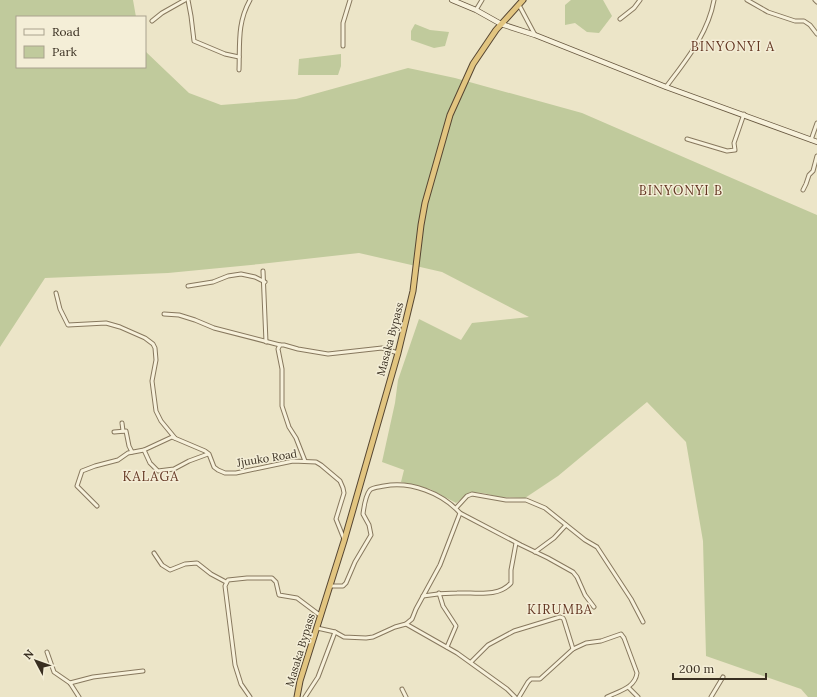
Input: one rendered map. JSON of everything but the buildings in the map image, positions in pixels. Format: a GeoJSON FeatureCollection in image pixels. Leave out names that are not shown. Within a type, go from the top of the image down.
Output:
{"type":"FeatureCollection","features":[{"type":"Feature","properties":{"kind":"highway","name":"Masaka Bypass"},"geometry":{"type":"LineString","coordinates":[[297,697],[300,681],[344,541],[398,353],[413,291],[425,203],[445,128],[473,64],[501,24],[523,0]]}},
{"type":"Feature","properties":{"kind":"main road"},"geometry":{"type":"LineString","coordinates":[[452,0],[476,10],[501,24],[535,35],[666,87],[744,114],[817,142]]}},
{"type":"Feature","properties":{"kind":"street"},"geometry":{"type":"LineString","coordinates":[[152,21],[162,13],[187,0],[192,16],[194,41],[225,54],[239,57]]}},
{"type":"Feature","properties":{"kind":"street"},"geometry":{"type":"LineString","coordinates":[[239,70],[241,24],[250,0]]}},
{"type":"Feature","properties":{"kind":"street"},"geometry":{"type":"LineString","coordinates":[[343,46],[343,23],[350,0]]}},
{"type":"Feature","properties":{"kind":"street"},"geometry":{"type":"LineString","coordinates":[[476,10],[482,0]]}},
{"type":"Feature","properties":{"kind":"street"},"geometry":{"type":"LineString","coordinates":[[620,19],[634,8],[640,0]]}},
{"type":"Feature","properties":{"kind":"street"},"geometry":{"type":"LineString","coordinates":[[666,87],[696,45],[705,28],[714,0]]}},
{"type":"Feature","properties":{"kind":"street"},"geometry":{"type":"LineString","coordinates":[[747,0],[768,12],[795,21],[804,21],[810,25],[817,34]]}},
{"type":"Feature","properties":{"kind":"street"},"geometry":{"type":"LineString","coordinates":[[519,5],[535,35]]}},
{"type":"Feature","properties":{"kind":"street"},"geometry":{"type":"LineString","coordinates":[[686,139],[727,151],[735,150],[734,143],[744,114]]}},
{"type":"Feature","properties":{"kind":"street"},"geometry":{"type":"LineString","coordinates":[[811,140],[817,123]]}},
{"type":"Feature","properties":{"kind":"street"},"geometry":{"type":"LineString","coordinates":[[803,190],[813,171],[817,156]]}},
{"type":"Feature","properties":{"kind":"street"},"geometry":{"type":"LineString","coordinates":[[263,271],[265,282],[266,342]]}},
{"type":"Feature","properties":{"kind":"street"},"geometry":{"type":"LineString","coordinates":[[188,286],[213,282],[228,276],[241,274],[255,277],[265,282]]}},
{"type":"Feature","properties":{"kind":"street"},"geometry":{"type":"LineString","coordinates":[[56,293],[60,309],[68,325],[106,323],[120,327],[145,338],[153,344],[155,348],[156,360],[152,381],[156,411],[161,421],[175,438]]}},
{"type":"Feature","properties":{"kind":"street"},"geometry":{"type":"LineString","coordinates":[[164,314],[179,315],[214,328],[280,346],[284,344],[298,349],[328,354],[382,348],[398,353]]}},
{"type":"Feature","properties":{"kind":"street"},"geometry":{"type":"LineString","coordinates":[[280,346],[278,349],[282,369],[282,406],[289,427],[296,438],[305,461]]}},
{"type":"Feature","properties":{"kind":"street"},"geometry":{"type":"LineString","coordinates":[[122,423],[123,431],[126,431],[129,446],[132,452]]}},
{"type":"Feature","properties":{"kind":"street"},"geometry":{"type":"LineString","coordinates":[[114,432],[123,431]]}},
{"type":"Feature","properties":{"kind":"street"},"geometry":{"type":"LineString","coordinates":[[96,506],[77,486],[82,472],[95,466],[114,461],[128,453],[144,450],[168,438],[175,438],[209,454]]}},
{"type":"Feature","properties":{"kind":"street"},"geometry":{"type":"LineString","coordinates":[[144,450],[150,463],[158,471],[174,469],[189,461],[209,454]]}},
{"type":"Feature","properties":{"kind":"street","name":"Jjuuko Road"},"geometry":{"type":"LineString","coordinates":[[209,454],[214,466],[218,470],[225,472],[236,473],[293,461],[316,462],[321,465],[342,485],[344,492],[336,519],[344,541]]}},
{"type":"Feature","properties":{"kind":"street"},"geometry":{"type":"LineString","coordinates":[[330,586],[343,586],[346,583],[355,562],[371,535],[369,525],[363,514],[369,492],[371,490],[396,484],[420,488],[432,493],[447,501],[460,513],[516,543],[548,558],[575,574],[585,595],[594,607]]}},
{"type":"Feature","properties":{"kind":"street"},"geometry":{"type":"LineString","coordinates":[[456,508],[467,496],[472,494],[506,500],[526,500],[545,508],[585,540],[595,545],[631,599],[642,622]]}},
{"type":"Feature","properties":{"kind":"street"},"geometry":{"type":"LineString","coordinates":[[333,638],[341,636],[366,638],[373,637],[395,627],[406,624],[412,619],[440,565],[460,513]]}},
{"type":"Feature","properties":{"kind":"street"},"geometry":{"type":"LineString","coordinates":[[535,552],[554,538],[566,525]]}},
{"type":"Feature","properties":{"kind":"street"},"geometry":{"type":"LineString","coordinates":[[423,596],[439,593],[483,594],[505,588],[511,583],[511,570],[516,543]]}},
{"type":"Feature","properties":{"kind":"street"},"geometry":{"type":"LineString","coordinates":[[154,553],[162,565],[170,570],[185,564],[197,563],[211,574],[226,582]]}},
{"type":"Feature","properties":{"kind":"street"},"geometry":{"type":"LineString","coordinates":[[226,582],[230,579],[272,578],[276,582],[279,595],[297,598],[321,616]]}},
{"type":"Feature","properties":{"kind":"street"},"geometry":{"type":"LineString","coordinates":[[226,582],[235,665],[241,684],[250,697]]}},
{"type":"Feature","properties":{"kind":"street"},"geometry":{"type":"LineString","coordinates":[[439,593],[443,606],[456,626],[447,647]]}},
{"type":"Feature","properties":{"kind":"street"},"geometry":{"type":"LineString","coordinates":[[471,662],[488,645],[514,631],[560,617],[564,620],[573,649]]}},
{"type":"Feature","properties":{"kind":"street"},"geometry":{"type":"LineString","coordinates":[[412,619],[414,629]]}},
{"type":"Feature","properties":{"kind":"street"},"geometry":{"type":"LineString","coordinates":[[406,624],[471,662],[514,696],[519,696],[531,679],[540,679],[573,649],[590,642],[598,642],[623,635],[637,674],[635,680],[629,688],[620,690],[607,697]]}},
{"type":"Feature","properties":{"kind":"street"},"geometry":{"type":"LineString","coordinates":[[317,628],[335,632],[341,636]]}},
{"type":"Feature","properties":{"kind":"street"},"geometry":{"type":"LineString","coordinates":[[304,697],[318,677],[335,632]]}},
{"type":"Feature","properties":{"kind":"street"},"geometry":{"type":"LineString","coordinates":[[47,652],[54,672],[70,683],[79,697]]}},
{"type":"Feature","properties":{"kind":"street"},"geometry":{"type":"LineString","coordinates":[[70,683],[93,677],[143,671]]}},
{"type":"Feature","properties":{"kind":"street"},"geometry":{"type":"LineString","coordinates":[[711,697],[723,677]]}},
{"type":"Feature","properties":{"kind":"street"},"geometry":{"type":"LineString","coordinates":[[629,688],[638,697]]}},
{"type":"Feature","properties":{"kind":"street"},"geometry":{"type":"LineString","coordinates":[[402,689],[406,697]]}},
{"type":"Feature","properties":{"kind":"green space"},"geometry":{"type":"Polygon","coordinates":[[[0,0],[133,0],[136,16],[16,16],[16,68],[146,68],[146,52],[189,93],[221,105],[296,99],[408,68],[455,78],[582,113],[817,215],[817,697],[808,697],[801,689],[706,656],[703,541],[686,442],[647,402],[558,476],[525,498],[500,497],[470,492],[456,503],[430,489],[401,482],[404,470],[382,462],[395,403],[398,380],[419,319],[461,340],[472,323],[529,317],[442,272],[359,253],[168,273],[45,278],[0,347],[0,0]]]}},
{"type":"Feature","properties":{"kind":"green space"},"geometry":{"type":"Polygon","coordinates":[[[571,0],[603,0],[612,16],[599,33],[587,32],[575,23],[565,25],[565,5],[571,0]]]}},
{"type":"Feature","properties":{"kind":"green space"},"geometry":{"type":"Polygon","coordinates":[[[415,24],[430,30],[449,32],[445,46],[434,48],[411,40],[411,31],[415,24]]]}},
{"type":"Feature","properties":{"kind":"green space"},"geometry":{"type":"Polygon","coordinates":[[[341,54],[341,66],[338,75],[298,75],[299,59],[341,54]]]}},
{"type":"Feature","properties":{"kind":"district","name":"BINYONYI A"},"geometry":{"type":"Point","coordinates":[733,46]}},
{"type":"Feature","properties":{"kind":"district","name":"BINYONYI B"},"geometry":{"type":"Point","coordinates":[681,190]}},
{"type":"Feature","properties":{"kind":"district","name":"KALAGA"},"geometry":{"type":"Point","coordinates":[151,476]}},
{"type":"Feature","properties":{"kind":"district","name":"KIRUMBA"},"geometry":{"type":"Point","coordinates":[560,609]}}]}
